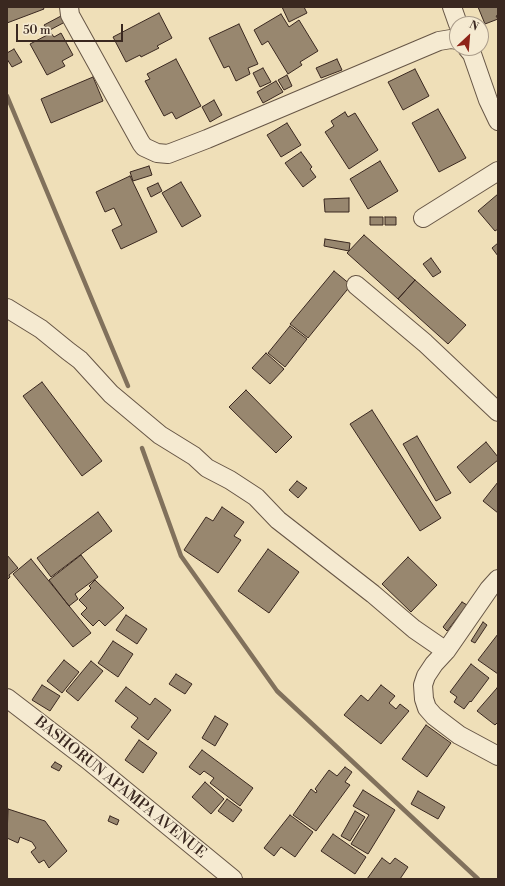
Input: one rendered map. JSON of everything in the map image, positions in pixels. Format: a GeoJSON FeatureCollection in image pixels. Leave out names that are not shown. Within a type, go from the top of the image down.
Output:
{"type":"FeatureCollection","features":[{"type":"Feature","properties":{"kind":"street"},"geometry":{"type":"LineString","coordinates":[[69,7],[70,15],[141,143],[144,147],[157,153],[168,154],[207,139],[439,40],[449,39]]}},
{"type":"Feature","properties":{"kind":"street"},"geometry":{"type":"LineString","coordinates":[[473,56],[488,100],[498,121]]}},
{"type":"Feature","properties":{"kind":"street"},"geometry":{"type":"LineString","coordinates":[[424,218],[498,171]]}},
{"type":"Feature","properties":{"kind":"street"},"geometry":{"type":"LineString","coordinates":[[356,285],[425,343],[498,412]]}},
{"type":"Feature","properties":{"kind":"street"},"geometry":{"type":"LineString","coordinates":[[7,308],[41,329],[68,351],[111,394],[160,435],[194,456],[207,468],[230,480],[256,497],[278,520],[414,629],[446,651]]}},
{"type":"Feature","properties":{"kind":"street"},"geometry":{"type":"LineString","coordinates":[[498,579],[489,589],[446,651],[434,664],[422,685],[427,708],[434,716],[459,735],[498,756]]}},
{"type":"Feature","properties":{"kind":"street","name":"BASHORUN APAMPA AVENUE"},"geometry":{"type":"LineString","coordinates":[[7,698],[88,760],[233,879]]}},
{"type":"Feature","properties":{"kind":"building"},"geometry":{"type":"Polygon","coordinates":[[[7,7],[43,7],[44,9],[7,23],[7,7]]]}},
{"type":"Feature","properties":{"kind":"building"},"geometry":{"type":"Polygon","coordinates":[[[282,7],[304,7],[307,13],[289,22],[282,7]]]}},
{"type":"Feature","properties":{"kind":"building"},"geometry":{"type":"Polygon","coordinates":[[[478,7],[498,7],[498,15],[496,16],[498,19],[489,22],[489,16],[482,16],[478,7]]]}},
{"type":"Feature","properties":{"kind":"building"},"geometry":{"type":"Polygon","coordinates":[[[159,13],[172,38],[157,46],[159,48],[141,57],[140,55],[126,62],[113,37],[159,13]]]}},
{"type":"Feature","properties":{"kind":"building"},"geometry":{"type":"Polygon","coordinates":[[[281,14],[289,27],[299,20],[318,51],[300,62],[302,65],[288,74],[268,41],[262,45],[254,30],[281,14]]]}},
{"type":"Feature","properties":{"kind":"building"},"geometry":{"type":"Polygon","coordinates":[[[61,16],[65,22],[48,31],[44,25],[61,16]]]}},
{"type":"Feature","properties":{"kind":"building"},"geometry":{"type":"Polygon","coordinates":[[[239,24],[258,64],[248,68],[250,74],[236,81],[229,66],[224,68],[209,38],[239,24]]]}},
{"type":"Feature","properties":{"kind":"building"},"geometry":{"type":"Polygon","coordinates":[[[51,33],[54,37],[61,33],[73,55],[62,61],[65,66],[47,75],[30,44],[51,33]]]}},
{"type":"Feature","properties":{"kind":"building"},"geometry":{"type":"Polygon","coordinates":[[[14,49],[22,62],[12,67],[7,59],[7,53],[14,49]]]}},
{"type":"Feature","properties":{"kind":"building"},"geometry":{"type":"Polygon","coordinates":[[[176,59],[201,106],[176,119],[172,112],[164,116],[145,81],[150,79],[147,74],[176,59]]]}},
{"type":"Feature","properties":{"kind":"building"},"geometry":{"type":"Polygon","coordinates":[[[337,59],[342,70],[321,78],[316,68],[337,59]]]}},
{"type":"Feature","properties":{"kind":"building"},"geometry":{"type":"Polygon","coordinates":[[[263,68],[271,82],[260,87],[253,73],[263,68]]]}},
{"type":"Feature","properties":{"kind":"building"},"geometry":{"type":"Polygon","coordinates":[[[415,69],[429,96],[403,110],[388,82],[415,69]]]}},
{"type":"Feature","properties":{"kind":"building"},"geometry":{"type":"Polygon","coordinates":[[[287,75],[292,86],[284,90],[278,80],[287,75]]]}},
{"type":"Feature","properties":{"kind":"building"},"geometry":{"type":"Polygon","coordinates":[[[93,77],[103,101],[51,123],[41,99],[93,77]]]}},
{"type":"Feature","properties":{"kind":"building"},"geometry":{"type":"Polygon","coordinates":[[[276,81],[283,92],[263,103],[257,92],[276,81]]]}},
{"type":"Feature","properties":{"kind":"building"},"geometry":{"type":"Polygon","coordinates":[[[214,100],[222,115],[210,122],[202,107],[214,100]]]}},
{"type":"Feature","properties":{"kind":"building"},"geometry":{"type":"Polygon","coordinates":[[[438,109],[466,158],[439,172],[412,123],[438,109]]]}},
{"type":"Feature","properties":{"kind":"building"},"geometry":{"type":"Polygon","coordinates":[[[345,112],[348,117],[355,113],[378,150],[349,169],[325,132],[334,126],[331,121],[345,112]]]}},
{"type":"Feature","properties":{"kind":"building"},"geometry":{"type":"Polygon","coordinates":[[[287,123],[301,145],[281,157],[267,135],[287,123]]]}},
{"type":"Feature","properties":{"kind":"building"},"geometry":{"type":"Polygon","coordinates":[[[301,152],[312,167],[310,169],[316,177],[303,187],[285,163],[301,152]]]}},
{"type":"Feature","properties":{"kind":"building"},"geometry":{"type":"Polygon","coordinates":[[[380,161],[398,191],[368,209],[350,179],[380,161]]]}},
{"type":"Feature","properties":{"kind":"building"},"geometry":{"type":"Polygon","coordinates":[[[149,166],[152,175],[133,181],[130,172],[149,166]]]}},
{"type":"Feature","properties":{"kind":"building"},"geometry":{"type":"Polygon","coordinates":[[[130,176],[157,232],[121,249],[112,230],[122,225],[114,208],[105,212],[96,192],[130,176]]]}},
{"type":"Feature","properties":{"kind":"building"},"geometry":{"type":"Polygon","coordinates":[[[181,182],[201,216],[182,227],[162,193],[181,182]]]}},
{"type":"Feature","properties":{"kind":"building"},"geometry":{"type":"Polygon","coordinates":[[[158,183],[162,191],[151,197],[147,188],[158,183]]]}},
{"type":"Feature","properties":{"kind":"building"},"geometry":{"type":"Polygon","coordinates":[[[498,194],[498,229],[495,231],[478,211],[498,194]]]}},
{"type":"Feature","properties":{"kind":"building"},"geometry":{"type":"Polygon","coordinates":[[[349,198],[349,212],[325,212],[324,199],[349,198]]]}},
{"type":"Feature","properties":{"kind":"building"},"geometry":{"type":"Polygon","coordinates":[[[370,217],[383,217],[383,225],[370,225],[370,217]]]}},
{"type":"Feature","properties":{"kind":"building"},"geometry":{"type":"Polygon","coordinates":[[[385,217],[396,217],[396,225],[385,225],[385,217]]]}},
{"type":"Feature","properties":{"kind":"building"},"geometry":{"type":"Polygon","coordinates":[[[364,235],[415,280],[398,299],[347,253],[364,235]]]}},
{"type":"Feature","properties":{"kind":"building"},"geometry":{"type":"Polygon","coordinates":[[[325,239],[350,243],[349,251],[324,246],[325,239]]]}},
{"type":"Feature","properties":{"kind":"building"},"geometry":{"type":"Polygon","coordinates":[[[498,243],[498,256],[492,248],[498,243]]]}},
{"type":"Feature","properties":{"kind":"building"},"geometry":{"type":"Polygon","coordinates":[[[431,258],[441,272],[433,277],[423,264],[431,258]]]}},
{"type":"Feature","properties":{"kind":"building"},"geometry":{"type":"Polygon","coordinates":[[[334,271],[351,285],[308,338],[290,324],[334,271]]]}},
{"type":"Feature","properties":{"kind":"building"},"geometry":{"type":"Polygon","coordinates":[[[415,280],[466,325],[448,344],[398,299],[415,280]]]}},
{"type":"Feature","properties":{"kind":"building"},"geometry":{"type":"Polygon","coordinates":[[[290,326],[307,339],[285,367],[268,353],[290,326]]]}},
{"type":"Feature","properties":{"kind":"building"},"geometry":{"type":"Polygon","coordinates":[[[266,353],[284,369],[270,384],[252,368],[266,353]]]}},
{"type":"Feature","properties":{"kind":"building"},"geometry":{"type":"Polygon","coordinates":[[[42,382],[102,461],[82,476],[23,396],[42,382]]]}},
{"type":"Feature","properties":{"kind":"building"},"geometry":{"type":"Polygon","coordinates":[[[246,390],[292,437],[276,453],[229,407],[246,390]]]}},
{"type":"Feature","properties":{"kind":"building"},"geometry":{"type":"Polygon","coordinates":[[[372,410],[441,518],[420,531],[350,424],[372,410]]]}},
{"type":"Feature","properties":{"kind":"building"},"geometry":{"type":"Polygon","coordinates":[[[417,436],[451,493],[436,501],[403,444],[417,436]]]}},
{"type":"Feature","properties":{"kind":"building"},"geometry":{"type":"Polygon","coordinates":[[[486,442],[498,457],[498,460],[470,483],[457,467],[486,442]]]}},
{"type":"Feature","properties":{"kind":"building"},"geometry":{"type":"Polygon","coordinates":[[[297,481],[307,488],[298,498],[289,490],[297,481]]]}},
{"type":"Feature","properties":{"kind":"building"},"geometry":{"type":"Polygon","coordinates":[[[498,482],[498,513],[483,501],[498,482]]]}},
{"type":"Feature","properties":{"kind":"building"},"geometry":{"type":"Polygon","coordinates":[[[222,507],[244,522],[234,536],[241,540],[218,573],[184,550],[206,517],[213,521],[222,507]]]}},
{"type":"Feature","properties":{"kind":"building"},"geometry":{"type":"Polygon","coordinates":[[[98,512],[112,531],[51,577],[37,558],[98,512]]]}},
{"type":"Feature","properties":{"kind":"building"},"geometry":{"type":"Polygon","coordinates":[[[268,549],[299,572],[269,613],[238,591],[268,549]]]}},
{"type":"Feature","properties":{"kind":"building"},"geometry":{"type":"Polygon","coordinates":[[[7,555],[18,568],[9,575],[10,577],[7,580],[7,555]]]}},
{"type":"Feature","properties":{"kind":"building"},"geometry":{"type":"Polygon","coordinates":[[[81,555],[98,577],[75,594],[78,599],[69,606],[49,580],[81,555]]]}},
{"type":"Feature","properties":{"kind":"building"},"geometry":{"type":"Polygon","coordinates":[[[408,557],[437,585],[411,612],[382,584],[408,557]]]}},
{"type":"Feature","properties":{"kind":"building"},"geometry":{"type":"Polygon","coordinates":[[[31,559],[91,633],[73,647],[13,574],[31,559]]]}},
{"type":"Feature","properties":{"kind":"building"},"geometry":{"type":"Polygon","coordinates":[[[95,580],[124,608],[105,626],[99,620],[93,626],[81,614],[87,608],[79,600],[91,588],[89,586],[95,580]]]}},
{"type":"Feature","properties":{"kind":"building"},"geometry":{"type":"Polygon","coordinates":[[[462,602],[467,605],[447,631],[443,627],[462,602]]]}},
{"type":"Feature","properties":{"kind":"building"},"geometry":{"type":"Polygon","coordinates":[[[126,615],[147,629],[137,644],[116,630],[126,615]]]}},
{"type":"Feature","properties":{"kind":"building"},"geometry":{"type":"Polygon","coordinates":[[[483,622],[487,625],[475,643],[471,641],[483,622]]]}},
{"type":"Feature","properties":{"kind":"building"},"geometry":{"type":"Polygon","coordinates":[[[498,634],[498,674],[478,660],[498,634]]]}},
{"type":"Feature","properties":{"kind":"building"},"geometry":{"type":"Polygon","coordinates":[[[113,641],[133,654],[118,677],[98,663],[113,641]]]}},
{"type":"Feature","properties":{"kind":"building"},"geometry":{"type":"Polygon","coordinates":[[[64,660],[79,672],[62,693],[47,681],[64,660]]]}},
{"type":"Feature","properties":{"kind":"building"},"geometry":{"type":"Polygon","coordinates":[[[91,661],[103,671],[78,701],[66,691],[91,661]]]}},
{"type":"Feature","properties":{"kind":"building"},"geometry":{"type":"Polygon","coordinates":[[[471,664],[489,678],[464,709],[454,702],[457,697],[450,692],[471,664]]]}},
{"type":"Feature","properties":{"kind":"building"},"geometry":{"type":"Polygon","coordinates":[[[176,674],[192,684],[185,694],[169,684],[176,674]]]}},
{"type":"Feature","properties":{"kind":"building"},"geometry":{"type":"Polygon","coordinates":[[[42,685],[60,696],[50,711],[32,700],[42,685]]]}},
{"type":"Feature","properties":{"kind":"building"},"geometry":{"type":"Polygon","coordinates":[[[381,685],[395,696],[389,703],[396,709],[400,704],[409,711],[381,744],[344,715],[361,695],[368,701],[381,685]]]}},
{"type":"Feature","properties":{"kind":"building"},"geometry":{"type":"Polygon","coordinates":[[[126,687],[150,705],[155,698],[171,710],[148,740],[131,727],[138,718],[115,701],[126,687]]]}},
{"type":"Feature","properties":{"kind":"building"},"geometry":{"type":"Polygon","coordinates":[[[497,688],[498,722],[495,725],[477,711],[497,688]]]}},
{"type":"Feature","properties":{"kind":"building"},"geometry":{"type":"Polygon","coordinates":[[[215,716],[228,724],[215,746],[202,738],[215,716]]]}},
{"type":"Feature","properties":{"kind":"building"},"geometry":{"type":"Polygon","coordinates":[[[426,725],[451,743],[427,777],[402,759],[426,725]]]}},
{"type":"Feature","properties":{"kind":"building"},"geometry":{"type":"Polygon","coordinates":[[[139,740],[157,753],[143,773],[125,760],[139,740]]]}},
{"type":"Feature","properties":{"kind":"building"},"geometry":{"type":"Polygon","coordinates":[[[202,750],[253,788],[240,806],[210,783],[214,778],[204,771],[200,775],[189,767],[202,750]]]}},
{"type":"Feature","properties":{"kind":"building"},"geometry":{"type":"Polygon","coordinates":[[[55,762],[62,766],[59,771],[51,767],[55,762]]]}},
{"type":"Feature","properties":{"kind":"building"},"geometry":{"type":"Polygon","coordinates":[[[345,767],[352,772],[345,782],[350,785],[316,831],[293,815],[311,789],[316,793],[317,791],[315,789],[329,770],[337,776],[345,767]]]}},
{"type":"Feature","properties":{"kind":"building"},"geometry":{"type":"Polygon","coordinates":[[[205,782],[224,799],[211,814],[192,797],[205,782]]]}},
{"type":"Feature","properties":{"kind":"building"},"geometry":{"type":"Polygon","coordinates":[[[363,790],[395,810],[368,854],[351,844],[369,815],[353,806],[363,790]]]}},
{"type":"Feature","properties":{"kind":"building"},"geometry":{"type":"Polygon","coordinates":[[[418,791],[445,807],[438,819],[411,804],[418,791]]]}},
{"type":"Feature","properties":{"kind":"building"},"geometry":{"type":"Polygon","coordinates":[[[227,799],[242,810],[233,822],[218,811],[227,799]]]}},
{"type":"Feature","properties":{"kind":"building"},"geometry":{"type":"Polygon","coordinates":[[[8,809],[45,821],[67,851],[49,868],[44,860],[39,863],[31,852],[36,848],[32,842],[20,837],[18,843],[7,838],[8,809]]]}},
{"type":"Feature","properties":{"kind":"building"},"geometry":{"type":"Polygon","coordinates":[[[355,811],[365,817],[350,841],[341,836],[355,811]]]}},
{"type":"Feature","properties":{"kind":"building"},"geometry":{"type":"Polygon","coordinates":[[[290,815],[313,832],[295,857],[281,847],[274,856],[264,848],[290,815]]]}},
{"type":"Feature","properties":{"kind":"building"},"geometry":{"type":"Polygon","coordinates":[[[110,816],[119,820],[117,825],[108,821],[110,816]]]}},
{"type":"Feature","properties":{"kind":"building"},"geometry":{"type":"Polygon","coordinates":[[[333,834],[366,857],[355,874],[321,851],[333,834]]]}},
{"type":"Feature","properties":{"kind":"building"},"geometry":{"type":"Polygon","coordinates":[[[382,858],[390,864],[395,858],[408,867],[400,879],[367,879],[382,858]]]}},
{"type":"Feature","properties":{"kind":"waterway"},"geometry":{"type":"LineString","coordinates":[[7,96],[128,386]]}},
{"type":"Feature","properties":{"kind":"waterway"},"geometry":{"type":"LineString","coordinates":[[142,448],[181,556],[277,691],[478,879]]}}]}
